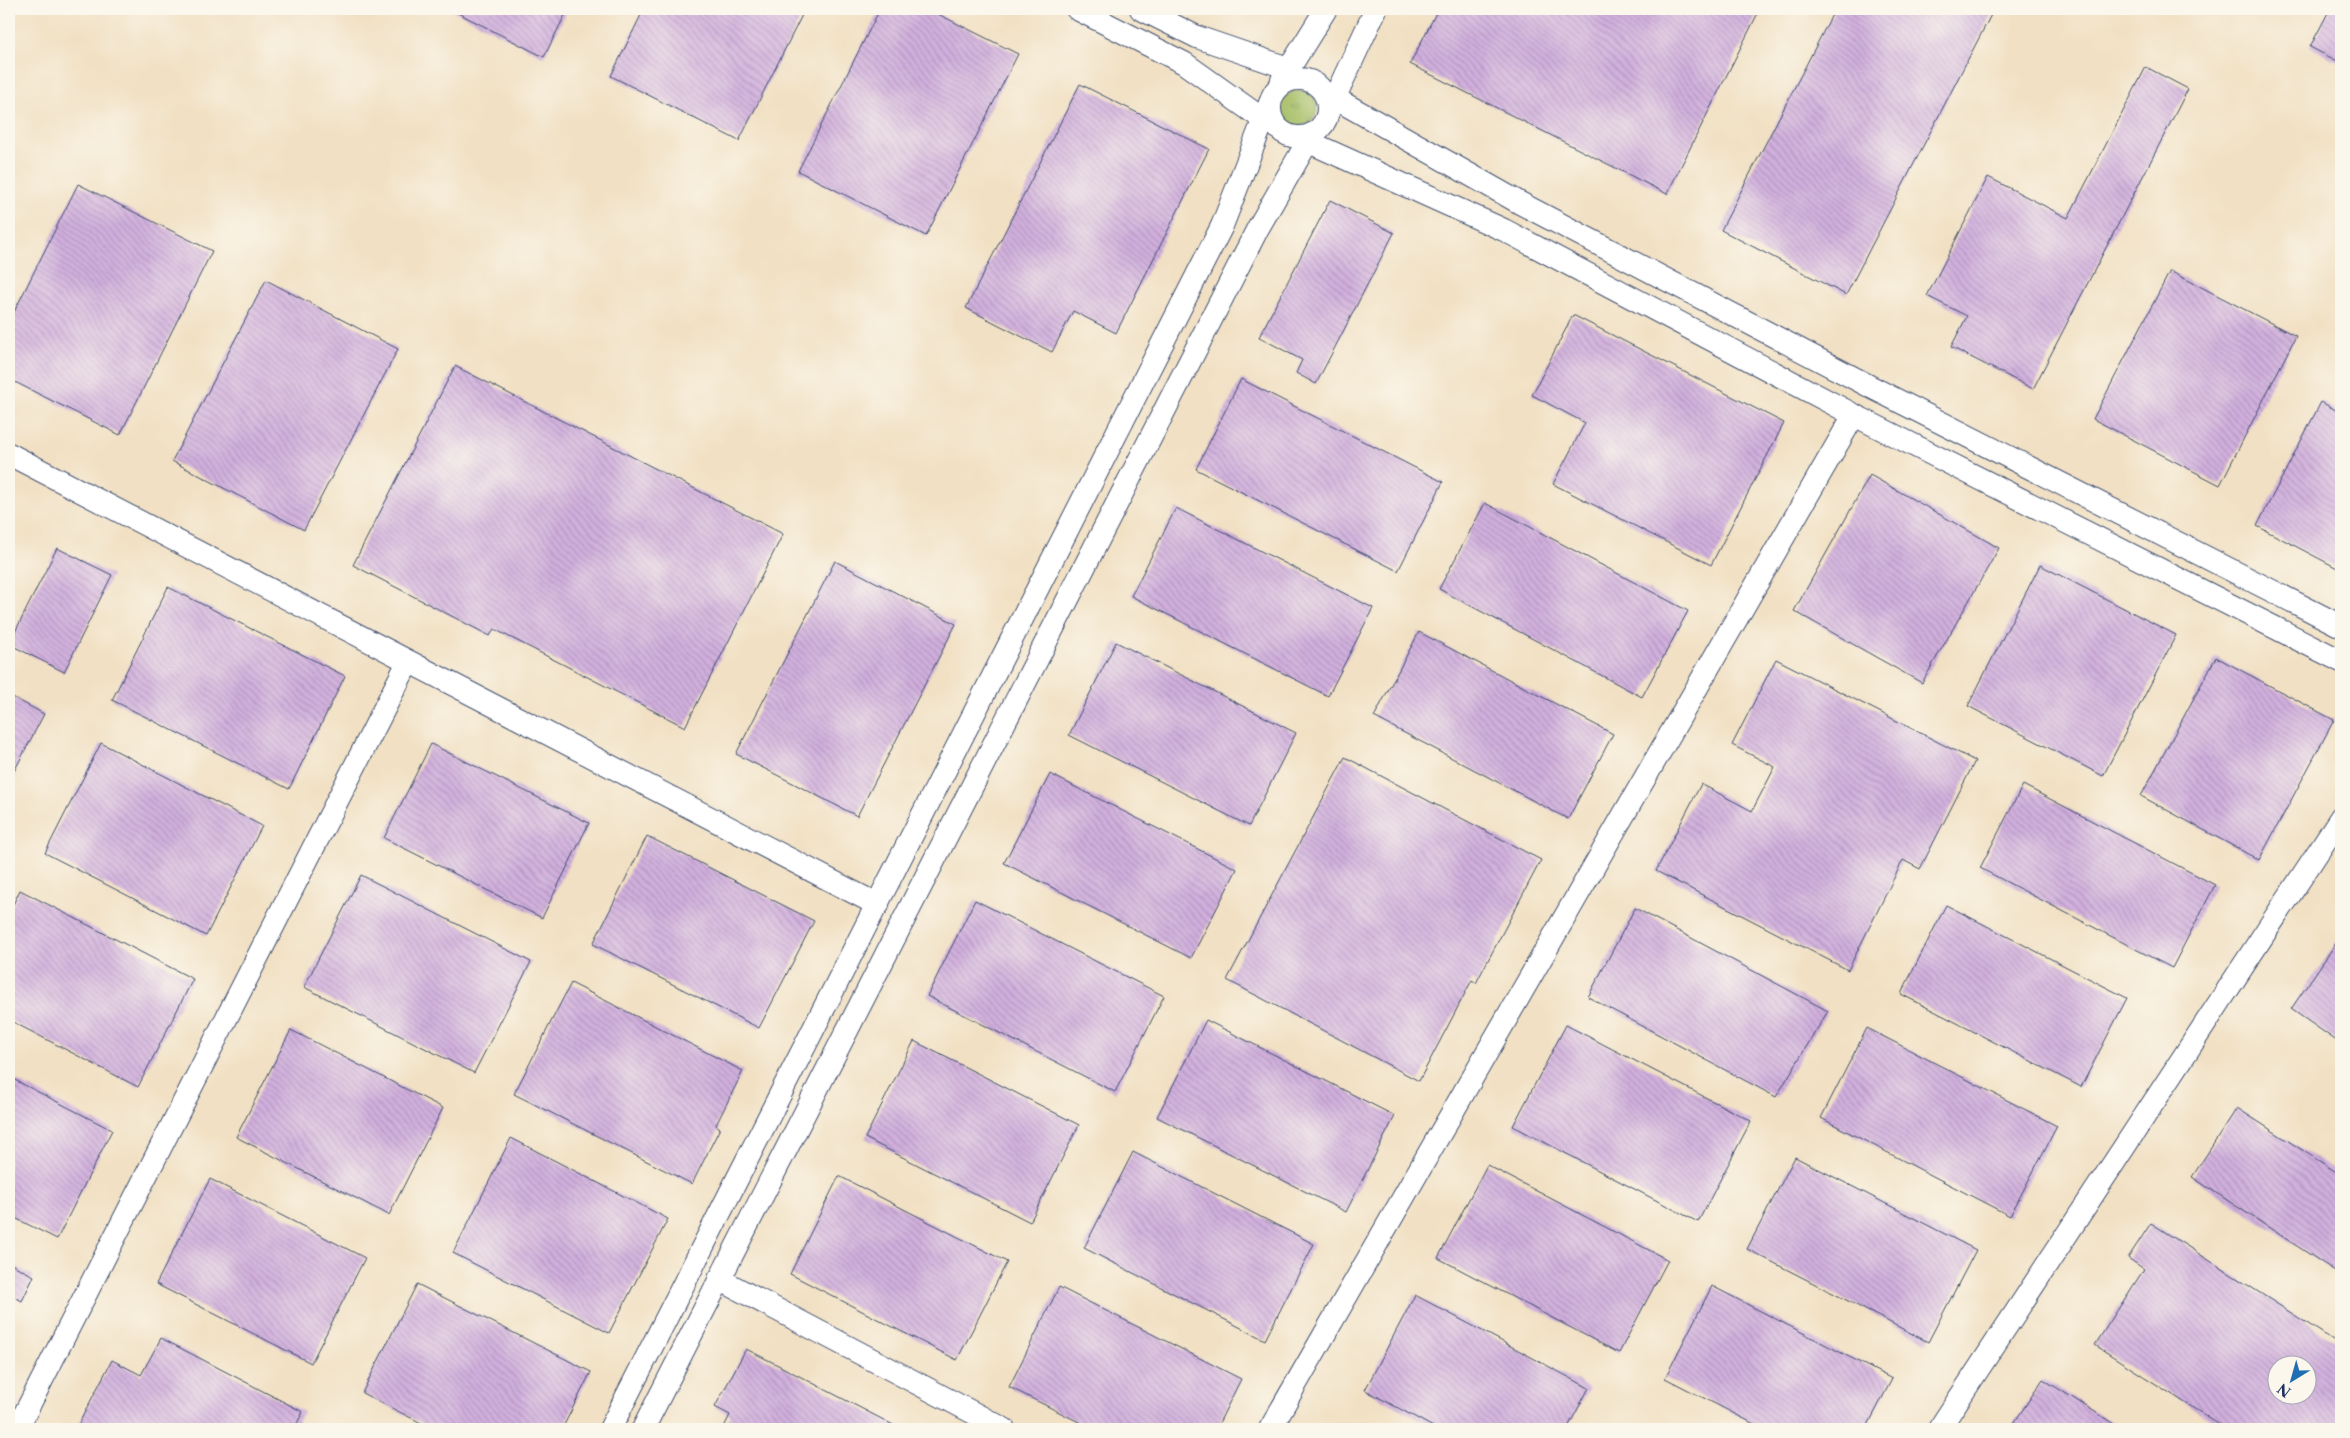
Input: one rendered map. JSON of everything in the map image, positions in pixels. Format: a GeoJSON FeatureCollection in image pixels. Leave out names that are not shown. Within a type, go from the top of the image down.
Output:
{"type":"FeatureCollection","features":[{"type":"Feature","properties":{"kind":"street"},"geometry":{"type":"LineString","coordinates":[[1077,9],[1184,63],[1275,95]]}},
{"type":"Feature","properties":{"kind":"street"},"geometry":{"type":"LineString","coordinates":[[1142,9],[1197,37],[1275,95]]}},
{"type":"Feature","properties":{"kind":"street"},"geometry":{"type":"LineString","coordinates":[[610,1429],[1222,226],[1275,95],[1326,9]]}},
{"type":"Feature","properties":{"kind":"street"},"geometry":{"type":"LineString","coordinates":[[643,1429],[1258,228],[1310,138],[1320,129],[1332,106],[1359,42],[1376,9]]}},
{"type":"Feature","properties":{"kind":"street"},"geometry":{"type":"LineString","coordinates":[[2341,626],[1874,388],[1332,106],[1325,95],[1312,82],[1295,79],[1275,95],[1273,121],[1286,134],[1310,138],[1504,230],[1854,415],[2341,661]]}},
{"type":"Feature","properties":{"kind":"street"},"geometry":{"type":"LineString","coordinates":[[1270,1429],[1854,415]]}},
{"type":"Feature","properties":{"kind":"street"},"geometry":{"type":"LineString","coordinates":[[9,454],[878,905]]}},
{"type":"Feature","properties":{"kind":"street"},"geometry":{"type":"LineString","coordinates":[[17,1429],[408,662]]}},
{"type":"Feature","properties":{"kind":"street"},"geometry":{"type":"LineString","coordinates":[[1939,1429],[2341,817]]}},
{"type":"Feature","properties":{"kind":"street"},"geometry":{"type":"LineString","coordinates":[[719,1279],[1004,1429]]}},
{"type":"Feature","properties":{"kind":"green space"},"geometry":{"type":"Polygon","coordinates":[[[1299,90],[1312,95],[1317,108],[1312,121],[1299,126],[1286,121],[1281,108],[1286,95],[1299,90]]]}},
{"type":"Feature","properties":{"kind":"building"},"geometry":{"type":"Polygon","coordinates":[[[450,9],[568,9],[544,57],[450,9]]]}},
{"type":"Feature","properties":{"kind":"building"},"geometry":{"type":"Polygon","coordinates":[[[644,9],[805,9],[739,141],[611,76],[644,9]]]}},
{"type":"Feature","properties":{"kind":"building"},"geometry":{"type":"Polygon","coordinates":[[[880,9],[928,9],[1018,54],[926,236],[798,171],[880,9]]]}},
{"type":"Feature","properties":{"kind":"building"},"geometry":{"type":"Polygon","coordinates":[[[1438,9],[1760,9],[1667,194],[1410,64],[1438,9]]]}},
{"type":"Feature","properties":{"kind":"building"},"geometry":{"type":"Polygon","coordinates":[[[1835,9],[1994,9],[1846,295],[1721,230],[1835,9]]]}},
{"type":"Feature","properties":{"kind":"building"},"geometry":{"type":"Polygon","coordinates":[[[2330,9],[2341,9],[2341,63],[2310,47],[2330,9]]]}},
{"type":"Feature","properties":{"kind":"building"},"geometry":{"type":"Polygon","coordinates":[[[2146,67],[2188,89],[2033,389],[1951,347],[1967,316],[1927,296],[1988,177],[2068,218],[2146,67]]]}},
{"type":"Feature","properties":{"kind":"building"},"geometry":{"type":"Polygon","coordinates":[[[1080,84],[1209,149],[1116,333],[1073,311],[1052,352],[966,308],[1080,84]]]}},
{"type":"Feature","properties":{"kind":"building"},"geometry":{"type":"Polygon","coordinates":[[[78,184],[212,251],[120,435],[9,379],[9,322],[78,184]]]}},
{"type":"Feature","properties":{"kind":"building"},"geometry":{"type":"Polygon","coordinates":[[[1330,200],[1394,233],[1316,384],[1296,373],[1302,360],[1259,337],[1330,200]]]}},
{"type":"Feature","properties":{"kind":"building"},"geometry":{"type":"Polygon","coordinates":[[[2170,271],[2296,336],[2220,485],[2093,419],[2170,271]]]}},
{"type":"Feature","properties":{"kind":"building"},"geometry":{"type":"Polygon","coordinates":[[[266,280],[398,349],[304,530],[172,461],[266,280]]]}},
{"type":"Feature","properties":{"kind":"building"},"geometry":{"type":"Polygon","coordinates":[[[1573,315],[1784,423],[1711,565],[1553,484],[1585,423],[1532,395],[1573,315]]]}},
{"type":"Feature","properties":{"kind":"building"},"geometry":{"type":"Polygon","coordinates":[[[455,366],[783,534],[685,727],[494,629],[490,636],[353,565],[455,366]]]}},
{"type":"Feature","properties":{"kind":"building"},"geometry":{"type":"Polygon","coordinates":[[[1241,379],[1443,482],[1398,571],[1196,469],[1241,379]]]}},
{"type":"Feature","properties":{"kind":"building"},"geometry":{"type":"Polygon","coordinates":[[[2321,402],[2341,413],[2341,570],[2257,526],[2321,402]]]}},
{"type":"Feature","properties":{"kind":"building"},"geometry":{"type":"Polygon","coordinates":[[[1870,475],[1999,548],[1922,683],[1794,611],[1870,475]]]}},
{"type":"Feature","properties":{"kind":"building"},"geometry":{"type":"Polygon","coordinates":[[[1485,503],[1688,611],[1642,697],[1439,589],[1485,503]]]}},
{"type":"Feature","properties":{"kind":"building"},"geometry":{"type":"Polygon","coordinates":[[[1176,508],[1373,608],[1328,696],[1131,596],[1176,508]]]}},
{"type":"Feature","properties":{"kind":"building"},"geometry":{"type":"Polygon","coordinates":[[[57,548],[112,575],[64,672],[9,644],[57,548]]]}},
{"type":"Feature","properties":{"kind":"building"},"geometry":{"type":"Polygon","coordinates":[[[835,561],[956,624],[857,816],[736,754],[835,561]]]}},
{"type":"Feature","properties":{"kind":"building"},"geometry":{"type":"Polygon","coordinates":[[[2040,565],[2176,635],[2103,776],[1968,706],[2040,565]]]}},
{"type":"Feature","properties":{"kind":"building"},"geometry":{"type":"Polygon","coordinates":[[[168,587],[345,676],[289,789],[112,700],[168,587]]]}},
{"type":"Feature","properties":{"kind":"building"},"geometry":{"type":"Polygon","coordinates":[[[1419,632],[1613,734],[1568,819],[1374,717],[1419,632]]]}},
{"type":"Feature","properties":{"kind":"building"},"geometry":{"type":"Polygon","coordinates":[[[1116,642],[1296,733],[1249,826],[1069,735],[1116,642]]]}},
{"type":"Feature","properties":{"kind":"building"},"geometry":{"type":"Polygon","coordinates":[[[2216,657],[2334,720],[2259,860],[2141,796],[2216,657]]]}},
{"type":"Feature","properties":{"kind":"building"},"geometry":{"type":"Polygon","coordinates":[[[1776,659],[1975,761],[1920,869],[1903,860],[1848,970],[1656,871],[1701,784],[1752,811],[1775,767],[1732,745],[1776,659]]]}},
{"type":"Feature","properties":{"kind":"building"},"geometry":{"type":"Polygon","coordinates":[[[9,695],[44,714],[9,781],[9,695]]]}},
{"type":"Feature","properties":{"kind":"building"},"geometry":{"type":"Polygon","coordinates":[[[101,743],[262,826],[206,936],[45,853],[101,743]]]}},
{"type":"Feature","properties":{"kind":"building"},"geometry":{"type":"Polygon","coordinates":[[[431,744],[589,823],[542,918],[384,838],[431,744]]]}},
{"type":"Feature","properties":{"kind":"building"},"geometry":{"type":"Polygon","coordinates":[[[1345,757],[1541,860],[1476,983],[1472,980],[1419,1081],[1227,980],[1345,757]]]}},
{"type":"Feature","properties":{"kind":"building"},"geometry":{"type":"Polygon","coordinates":[[[1050,774],[1237,869],[1191,958],[1004,863],[1050,774]]]}},
{"type":"Feature","properties":{"kind":"building"},"geometry":{"type":"Polygon","coordinates":[[[2023,785],[2215,885],[2172,968],[1980,868],[2023,785]]]}},
{"type":"Feature","properties":{"kind":"building"},"geometry":{"type":"Polygon","coordinates":[[[647,836],[814,921],[759,1028],[593,944],[647,836]]]}},
{"type":"Feature","properties":{"kind":"building"},"geometry":{"type":"Polygon","coordinates":[[[361,875],[531,962],[474,1073],[304,987],[361,875]]]}},
{"type":"Feature","properties":{"kind":"building"},"geometry":{"type":"Polygon","coordinates":[[[20,890],[193,979],[138,1087],[9,1020],[9,913],[20,890]]]}},
{"type":"Feature","properties":{"kind":"building"},"geometry":{"type":"Polygon","coordinates":[[[975,900],[1164,996],[1115,1092],[927,996],[975,900]]]}},
{"type":"Feature","properties":{"kind":"building"},"geometry":{"type":"Polygon","coordinates":[[[1946,905],[2127,998],[2081,1087],[1901,994],[1946,905]]]}},
{"type":"Feature","properties":{"kind":"building"},"geometry":{"type":"Polygon","coordinates":[[[1635,908],[1828,1011],[1776,1097],[1588,997],[1635,908]]]}},
{"type":"Feature","properties":{"kind":"building"},"geometry":{"type":"Polygon","coordinates":[[[2341,936],[2341,1044],[2291,1009],[2341,936]]]}},
{"type":"Feature","properties":{"kind":"building"},"geometry":{"type":"Polygon","coordinates":[[[571,983],[743,1071],[716,1125],[720,1128],[692,1184],[514,1094],[571,983]]]}},
{"type":"Feature","properties":{"kind":"building"},"geometry":{"type":"Polygon","coordinates":[[[1206,1020],[1395,1116],[1346,1212],[1157,1117],[1206,1020]]]}},
{"type":"Feature","properties":{"kind":"building"},"geometry":{"type":"Polygon","coordinates":[[[1566,1025],[1751,1121],[1698,1222],[1513,1126],[1566,1025]]]}},
{"type":"Feature","properties":{"kind":"building"},"geometry":{"type":"Polygon","coordinates":[[[1867,1028],[2057,1126],[2010,1216],[1821,1118],[1867,1028]]]}},
{"type":"Feature","properties":{"kind":"building"},"geometry":{"type":"Polygon","coordinates":[[[291,1030],[443,1108],[389,1215],[236,1137],[291,1030]]]}},
{"type":"Feature","properties":{"kind":"building"},"geometry":{"type":"Polygon","coordinates":[[[914,1041],[1079,1125],[1030,1222],[865,1138],[914,1041]]]}},
{"type":"Feature","properties":{"kind":"building"},"geometry":{"type":"Polygon","coordinates":[[[9,1077],[112,1130],[57,1239],[9,1215],[9,1077]]]}},
{"type":"Feature","properties":{"kind":"building"},"geometry":{"type":"Polygon","coordinates":[[[2237,1108],[2341,1175],[2341,1275],[2192,1177],[2237,1108]]]}},
{"type":"Feature","properties":{"kind":"building"},"geometry":{"type":"Polygon","coordinates":[[[511,1138],[668,1219],[609,1333],[453,1253],[511,1138]]]}},
{"type":"Feature","properties":{"kind":"building"},"geometry":{"type":"Polygon","coordinates":[[[1133,1152],[1314,1244],[1265,1340],[1084,1248],[1133,1152]]]}},
{"type":"Feature","properties":{"kind":"building"},"geometry":{"type":"Polygon","coordinates":[[[1795,1157],[1976,1250],[1928,1342],[1747,1249],[1795,1157]]]}},
{"type":"Feature","properties":{"kind":"building"},"geometry":{"type":"Polygon","coordinates":[[[1487,1165],[1668,1260],[1619,1353],[1438,1258],[1487,1165]]]}},
{"type":"Feature","properties":{"kind":"building"},"geometry":{"type":"Polygon","coordinates":[[[839,1176],[1007,1262],[957,1360],[790,1274],[839,1176]]]}},
{"type":"Feature","properties":{"kind":"building"},"geometry":{"type":"Polygon","coordinates":[[[210,1179],[365,1258],[311,1363],[156,1284],[210,1179]]]}},
{"type":"Feature","properties":{"kind":"building"},"geometry":{"type":"Polygon","coordinates":[[[2151,1223],[2341,1345],[2341,1429],[2226,1429],[2095,1345],[2144,1269],[2128,1258],[2151,1223]]]}},
{"type":"Feature","properties":{"kind":"building"},"geometry":{"type":"Polygon","coordinates":[[[9,1263],[34,1276],[22,1301],[9,1294],[9,1263]]]}},
{"type":"Feature","properties":{"kind":"building"},"geometry":{"type":"Polygon","coordinates":[[[417,1284],[591,1372],[562,1429],[433,1429],[362,1393],[417,1284]]]}},
{"type":"Feature","properties":{"kind":"building"},"geometry":{"type":"Polygon","coordinates":[[[1712,1286],[1892,1379],[1866,1429],[1764,1429],[1665,1378],[1712,1286]]]}},
{"type":"Feature","properties":{"kind":"building"},"geometry":{"type":"Polygon","coordinates":[[[1059,1287],[1241,1379],[1216,1429],[1093,1429],[1009,1387],[1059,1287]]]}},
{"type":"Feature","properties":{"kind":"building"},"geometry":{"type":"Polygon","coordinates":[[[1415,1295],[1589,1388],[1567,1429],[1437,1429],[1365,1390],[1415,1295]]]}},
{"type":"Feature","properties":{"kind":"building"},"geometry":{"type":"Polygon","coordinates":[[[161,1338],[303,1412],[294,1429],[76,1429],[112,1360],[141,1375],[161,1338]]]}},
{"type":"Feature","properties":{"kind":"building"},"geometry":{"type":"Polygon","coordinates":[[[746,1349],[901,1429],[723,1429],[730,1415],[715,1407],[746,1349]]]}},
{"type":"Feature","properties":{"kind":"building"},"geometry":{"type":"Polygon","coordinates":[[[2043,1379],[2122,1429],[2010,1429],[2043,1379]]]}}]}
